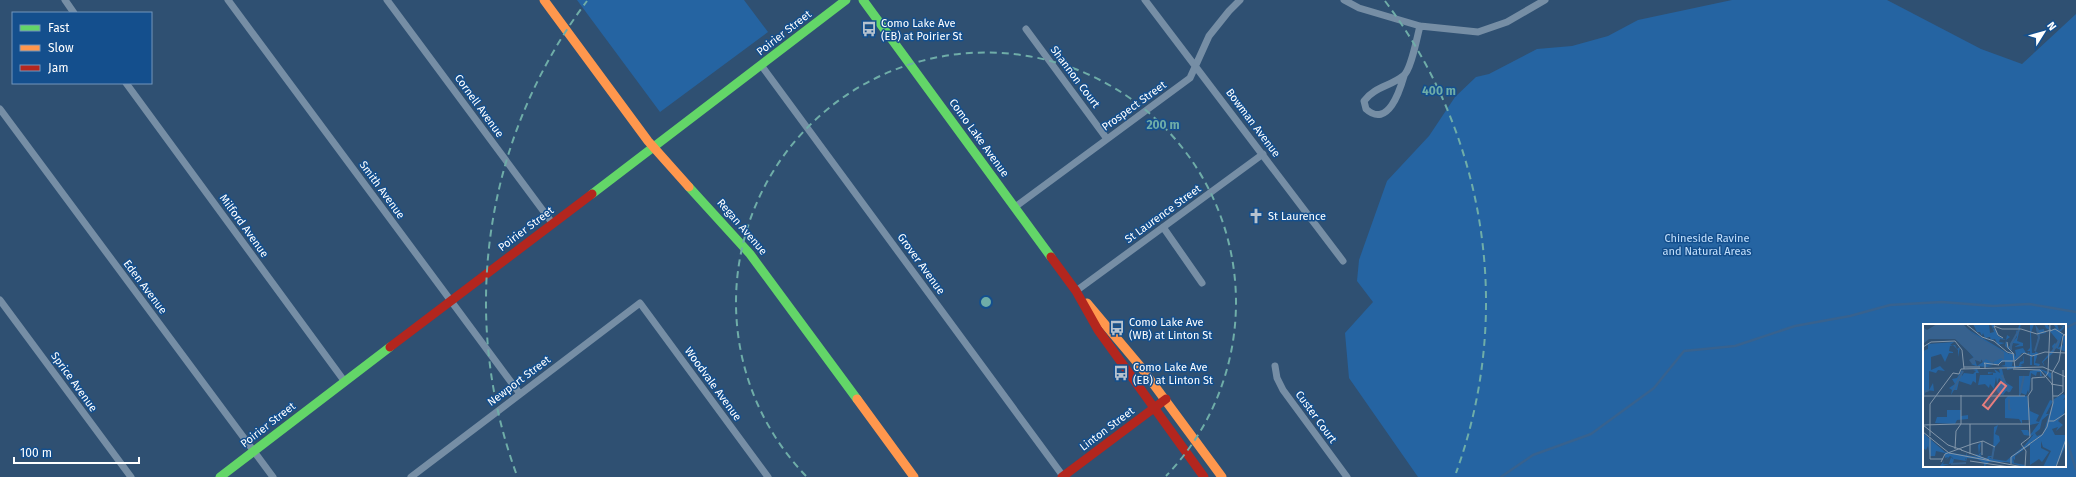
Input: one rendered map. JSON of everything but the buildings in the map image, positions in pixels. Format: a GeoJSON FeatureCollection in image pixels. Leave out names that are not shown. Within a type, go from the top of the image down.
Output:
{"type":"FeatureCollection","features":[{"type":"Feature","properties":{"kind":"street"},"geometry":{"type":"LineString","coordinates":[[64,0],[73,12]]}},
{"type":"Feature","properties":{"kind":"street","name":"Smith Avenue"},"geometry":{"type":"LineString","coordinates":[[228,0],[520,394]]}},
{"type":"Feature","properties":{"kind":"street","name":"Cornell Avenue"},"geometry":{"type":"LineString","coordinates":[[387,0],[553,224]]}},
{"type":"Feature","properties":{"kind":"street","name":"Regan Avenue"},"geometry":{"type":"LineString","coordinates":[[544,0],[654,147],[741,241],[914,477]]}},
{"type":"Feature","properties":{"kind":"street","name":"Poirier Street"},"geometry":{"type":"LineString","coordinates":[[220,477],[846,0]]}},
{"type":"Feature","properties":{"kind":"street","name":"Como Lake Avenue"},"geometry":{"type":"LineString","coordinates":[[863,0],[1076,291],[1098,330],[1204,477]]}},
{"type":"Feature","properties":{"kind":"street","name":"Bowman Avenue"},"geometry":{"type":"LineString","coordinates":[[1145,0],[1343,261]]}},
{"type":"Feature","properties":{"kind":"street","name":"Prospect Street"},"geometry":{"type":"LineString","coordinates":[[1015,206],[1190,78],[1209,36],[1240,0]]}},
{"type":"Feature","properties":{"kind":"street"},"geometry":{"type":"LineString","coordinates":[[1344,0],[1359,8],[1420,26],[1478,32],[1507,22],[1545,0]]}},
{"type":"Feature","properties":{"kind":"street"},"geometry":{"type":"LineString","coordinates":[[1404,76],[1370,94],[1364,101],[1366,109],[1371,113],[1377,114],[1391,107],[1396,100],[1404,76],[1409,67],[1420,26]]}},
{"type":"Feature","properties":{"kind":"street","name":"Shannon Court"},"geometry":{"type":"LineString","coordinates":[[1026,29],[1107,139]]}},
{"type":"Feature","properties":{"kind":"street","name":"Grover Avenue"},"geometry":{"type":"LineString","coordinates":[[761,65],[1062,477]]}},
{"type":"Feature","properties":{"kind":"street","name":"Milford Avenue"},"geometry":{"type":"LineString","coordinates":[[127,84],[345,382]]}},
{"type":"Feature","properties":{"kind":"street","name":"Eden Avenue"},"geometry":{"type":"LineString","coordinates":[[0,109],[272,477]]}},
{"type":"Feature","properties":{"kind":"street","name":"St Laurence Street"},"geometry":{"type":"LineString","coordinates":[[1076,291],[1263,154]]}},
{"type":"Feature","properties":{"kind":"street"},"geometry":{"type":"LineString","coordinates":[[1163,228],[1202,283]]}},
{"type":"Feature","properties":{"kind":"street","name":"Como Lake Avenue"},"geometry":{"type":"LineString","coordinates":[[1076,291],[1108,325],[1166,399],[1222,477]]}},
{"type":"Feature","properties":{"kind":"street","name":"Sprice Avenue"},"geometry":{"type":"LineString","coordinates":[[0,300],[131,477]]}},
{"type":"Feature","properties":{"kind":"street","name":"Newport Street"},"geometry":{"type":"LineString","coordinates":[[411,477],[640,303]]}},
{"type":"Feature","properties":{"kind":"street","name":"Woodvale Avenue"},"geometry":{"type":"LineString","coordinates":[[640,303],[768,477]]}},
{"type":"Feature","properties":{"kind":"street","name":"Custer Court"},"geometry":{"type":"LineString","coordinates":[[1275,366],[1277,378],[1282,390],[1347,477]]}},
{"type":"Feature","properties":{"kind":"street","name":"Linton Street"},"geometry":{"type":"LineString","coordinates":[[1062,477],[1166,399]]}},
{"type":"Feature","properties":{"kind":"green space"},"geometry":{"type":"Polygon","coordinates":[[[577,0],[744,0],[768,32],[660,112],[577,0]]]}},
{"type":"Feature","properties":{"kind":"green space","name":"Chineside Ravine and Natural Areas"},"geometry":{"type":"Polygon","coordinates":[[[1732,0],[1887,0],[1981,49],[2022,64],[2076,14],[2076,477],[1418,477],[1349,378],[1345,333],[1373,302],[1357,281],[1359,260],[1387,181],[1429,136],[1455,97],[1476,77],[1489,74],[1537,49],[1572,46],[1608,36],[1638,20],[1732,0]]]}},
{"type":"Feature","properties":{"kind":"waterway"},"geometry":{"type":"LineString","coordinates":[[1501,477],[1533,455],[1591,434],[1654,388],[1684,351],[1735,346],[1795,326],[1850,316],[1890,305],[1942,302],[1993,306],[2029,304],[2076,312]]}},
{"type":"Feature","properties":{"kind":"waterway"},"geometry":{"type":"LineString","coordinates":[[2066,328],[2076,323]]}},
{"type":"Feature","properties":{"kind":"waterway"},"geometry":{"type":"LineString","coordinates":[[2066,439],[2076,469]]}},
{"type":"Feature","properties":{"kind":"traffic: fast"},"geometry":{"type":"LineString","coordinates":[[592,194],[846,0]]}},
{"type":"Feature","properties":{"kind":"traffic: fast"},"geometry":{"type":"LineString","coordinates":[[863,0],[1051,257]]}},
{"type":"Feature","properties":{"kind":"traffic: fast"},"geometry":{"type":"LineString","coordinates":[[689,187],[750,254],[857,399]]}},
{"type":"Feature","properties":{"kind":"traffic: fast"},"geometry":{"type":"LineString","coordinates":[[220,477],[390,347]]}},
{"type":"Feature","properties":{"kind":"traffic: slow"},"geometry":{"type":"LineString","coordinates":[[544,0],[648,141],[689,187]]}},
{"type":"Feature","properties":{"kind":"traffic: slow"},"geometry":{"type":"LineString","coordinates":[[1087,303],[1140,366],[1222,477]]}},
{"type":"Feature","properties":{"kind":"traffic: slow"},"geometry":{"type":"LineString","coordinates":[[857,399],[914,477]]}},
{"type":"Feature","properties":{"kind":"traffic: jam"},"geometry":{"type":"LineString","coordinates":[[390,347],[592,194]]}},
{"type":"Feature","properties":{"kind":"traffic: jam"},"geometry":{"type":"LineString","coordinates":[[1051,257],[1076,291],[1098,330],[1204,477]]}},
{"type":"Feature","properties":{"kind":"traffic: jam"},"geometry":{"type":"LineString","coordinates":[[1062,477],[1166,399]]}},
{"type":"Feature","properties":{"kind":"place","name":"Como Lake Ave (EB) at Poirier St"},"geometry":{"type":"Point","coordinates":[869,29]}},
{"type":"Feature","properties":{"kind":"place","name":"St Laurence"},"geometry":{"type":"Point","coordinates":[1256,216]}},
{"type":"Feature","properties":{"kind":"place","name":"Como Lake Ave (WB) at Linton St"},"geometry":{"type":"Point","coordinates":[1117,328]}},
{"type":"Feature","properties":{"kind":"place","name":"Como Lake Ave (EB) at Linton St"},"geometry":{"type":"Point","coordinates":[1121,373]}}]}
